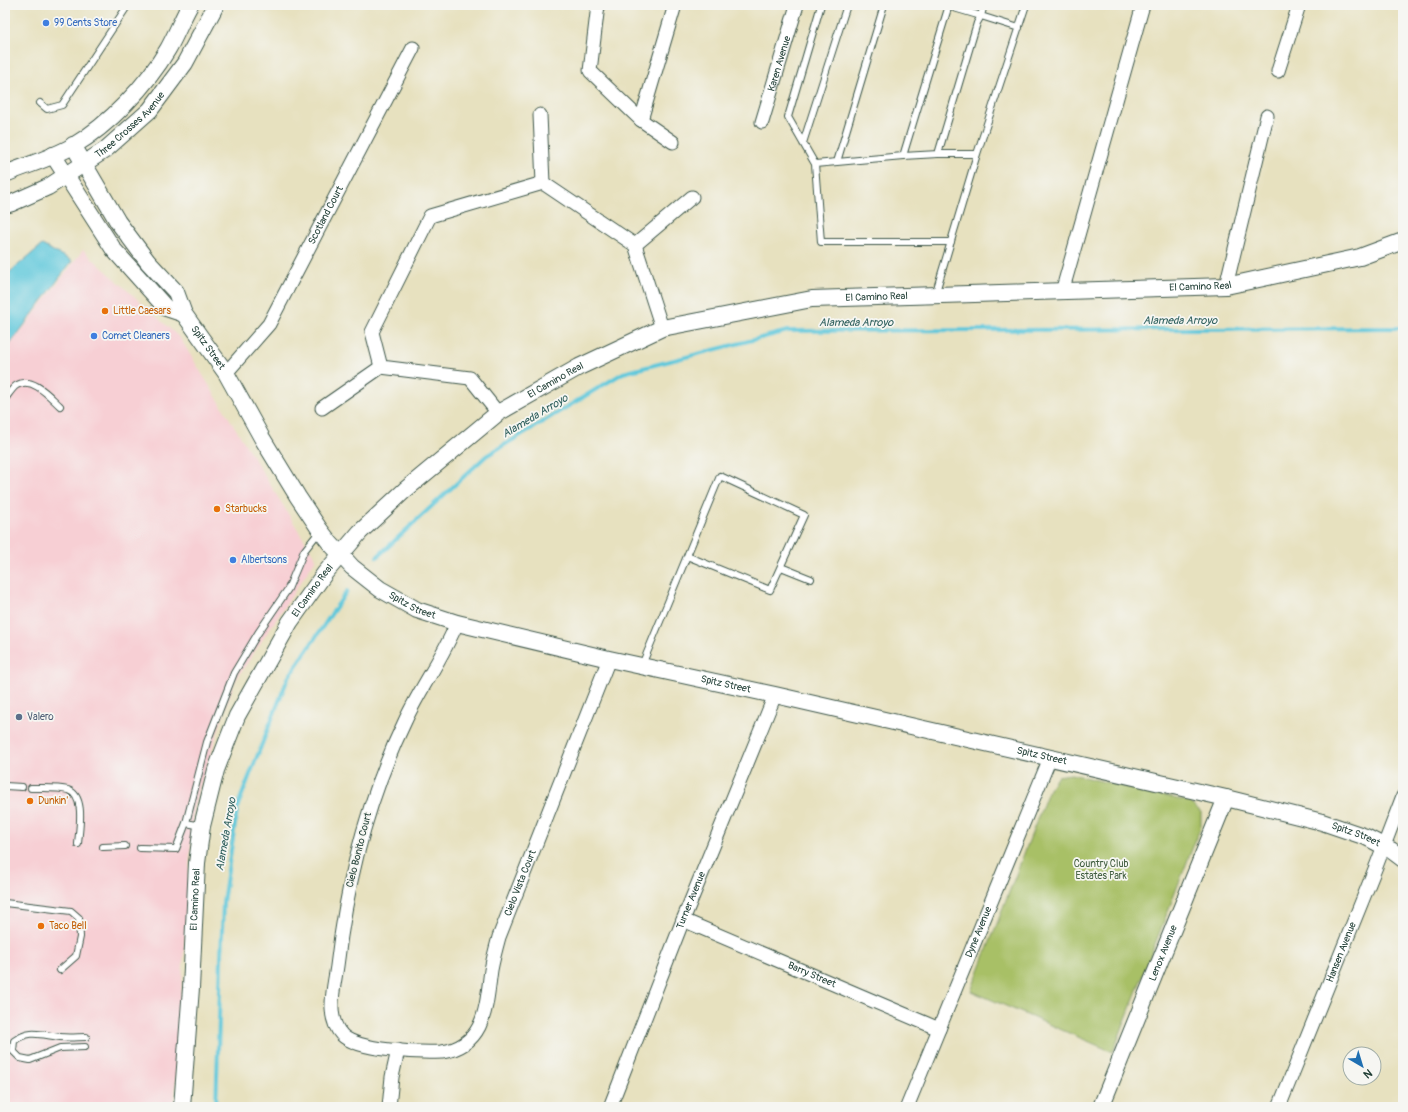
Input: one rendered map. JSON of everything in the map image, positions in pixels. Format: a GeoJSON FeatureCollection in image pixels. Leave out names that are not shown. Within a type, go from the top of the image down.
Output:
{"type":"FeatureCollection","features":[{"type":"Feature","properties":{"kind":"street","name":"Three Crosses Avenue"},"geometry":{"type":"LineString","coordinates":[[5,174],[73,146],[102,126],[139,90],[167,49],[190,5]]}},
{"type":"Feature","properties":{"kind":"street","name":"Three Crosses Avenue"},"geometry":{"type":"LineString","coordinates":[[5,205],[48,187],[67,176],[105,150],[150,110],[184,63],[216,5]]}},
{"type":"Feature","properties":{"kind":"street"},"geometry":{"type":"LineString","coordinates":[[598,5],[590,71],[640,120],[673,142]]}},
{"type":"Feature","properties":{"kind":"street"},"geometry":{"type":"LineString","coordinates":[[640,120],[675,5]]}},
{"type":"Feature","properties":{"kind":"street","name":"Karen Avenue"},"geometry":{"type":"LineString","coordinates":[[762,122],[797,5]]}},
{"type":"Feature","properties":{"kind":"street"},"geometry":{"type":"LineString","coordinates":[[1062,292],[1143,5]]}},
{"type":"Feature","properties":{"kind":"street"},"geometry":{"type":"LineString","coordinates":[[1278,71],[1299,5]]}},
{"type":"Feature","properties":{"kind":"street","name":"Scotland Court"},"geometry":{"type":"LineString","coordinates":[[226,373],[269,324],[413,48]]}},
{"type":"Feature","properties":{"kind":"street"},"geometry":{"type":"LineString","coordinates":[[540,115],[543,183]]}},
{"type":"Feature","properties":{"kind":"street"},"geometry":{"type":"LineString","coordinates":[[1226,286],[1267,116]]}},
{"type":"Feature","properties":{"kind":"street","name":"Spitz Street"},"geometry":{"type":"LineString","coordinates":[[73,146],[118,222],[148,262],[176,292],[184,314],[226,373],[262,438],[320,530],[352,567],[380,589],[417,610],[457,623],[609,659],[775,695],[1226,798],[1322,822],[1356,833],[1384,846],[1403,859]]}},
{"type":"Feature","properties":{"kind":"street"},"geometry":{"type":"LineString","coordinates":[[53,155],[114,250],[166,308],[184,314]]}},
{"type":"Feature","properties":{"kind":"street"},"geometry":{"type":"LineString","coordinates":[[543,183],[635,245],[662,328]]}},
{"type":"Feature","properties":{"kind":"street"},"geometry":{"type":"LineString","coordinates":[[381,368],[372,332],[430,216],[543,183]]}},
{"type":"Feature","properties":{"kind":"street"},"geometry":{"type":"LineString","coordinates":[[635,245],[692,197]]}},
{"type":"Feature","properties":{"kind":"street","name":"El Camino Real"},"geometry":{"type":"LineString","coordinates":[[182,1107],[191,988],[197,863],[202,826],[216,770],[237,716],[290,622],[325,573],[341,554],[360,532],[405,490],[498,413],[579,367],[662,328],[812,299],[1226,286],[1360,257],[1403,241]]}},
{"type":"Feature","properties":{"kind":"street"},"geometry":{"type":"LineString","coordinates":[[322,408],[381,368],[470,378],[498,413]]}},
{"type":"Feature","properties":{"kind":"street","name":"Cielo Bonito Court"},"geometry":{"type":"LineString","coordinates":[[398,1050],[354,1043],[342,1035],[334,1023],[332,1017],[332,1003],[341,930],[353,869],[369,809],[384,768],[406,718],[457,623]]}},
{"type":"Feature","properties":{"kind":"street","name":"Cielo Vista Court"},"geometry":{"type":"LineString","coordinates":[[398,1050],[435,1052],[449,1050],[467,1041],[481,1024],[486,1011],[491,969],[499,937],[609,659]]}},
{"type":"Feature","properties":{"kind":"street","name":"Turner Avenue"},"geometry":{"type":"LineString","coordinates":[[610,1107],[683,920],[775,695]]}},
{"type":"Feature","properties":{"kind":"street","name":"Dyne Avenue"},"geometry":{"type":"LineString","coordinates":[[907,1107],[1050,758]]}},
{"type":"Feature","properties":{"kind":"street","name":"Hansen Avenue"},"geometry":{"type":"LineString","coordinates":[[1279,1107],[1403,796]]}},
{"type":"Feature","properties":{"kind":"street","name":"Lenox Avenue"},"geometry":{"type":"LineString","coordinates":[[1101,1107],[1226,798]]}},
{"type":"Feature","properties":{"kind":"street","name":"Barry Street"},"geometry":{"type":"LineString","coordinates":[[683,920],[939,1030]]}},
{"type":"Feature","properties":{"kind":"street"},"geometry":{"type":"LineString","coordinates":[[389,1107],[392,1077],[398,1050]]}},
{"type":"Feature","properties":{"kind":"lane"},"geometry":{"type":"LineString","coordinates":[[40,103],[47,109],[62,105],[128,5]]}},
{"type":"Feature","properties":{"kind":"lane"},"geometry":{"type":"LineString","coordinates":[[821,5],[788,117],[815,164],[821,242],[951,242]]}},
{"type":"Feature","properties":{"kind":"lane"},"geometry":{"type":"LineString","coordinates":[[803,143],[848,5]]}},
{"type":"Feature","properties":{"kind":"lane"},"geometry":{"type":"LineString","coordinates":[[837,162],[884,5]]}},
{"type":"Feature","properties":{"kind":"lane"},"geometry":{"type":"LineString","coordinates":[[938,154],[977,23],[984,5]]}},
{"type":"Feature","properties":{"kind":"lane"},"geometry":{"type":"LineString","coordinates":[[934,296],[977,154],[1026,5]]}},
{"type":"Feature","properties":{"kind":"lane"},"geometry":{"type":"LineString","coordinates":[[902,156],[947,6],[1019,28]]}},
{"type":"Feature","properties":{"kind":"lane"},"geometry":{"type":"LineString","coordinates":[[815,164],[902,156],[977,154]]}},
{"type":"Feature","properties":{"kind":"lane"},"geometry":{"type":"LineString","coordinates":[[5,399],[16,385],[31,383],[60,406]]}},
{"type":"Feature","properties":{"kind":"lane"},"geometry":{"type":"LineString","coordinates":[[642,666],[687,556],[720,476],[804,515],[770,590],[687,556]]}},
{"type":"Feature","properties":{"kind":"lane"},"geometry":{"type":"LineString","coordinates":[[140,848],[176,849],[186,824],[207,742],[234,673],[258,633],[288,589],[304,550],[320,530]]}},
{"type":"Feature","properties":{"kind":"lane"},"geometry":{"type":"LineString","coordinates":[[781,567],[811,579]]}},
{"type":"Feature","properties":{"kind":"lane"},"geometry":{"type":"LineString","coordinates":[[5,786],[22,787]]}},
{"type":"Feature","properties":{"kind":"lane"},"geometry":{"type":"LineString","coordinates":[[31,788],[64,790],[72,792],[76,796],[80,809],[78,844]]}},
{"type":"Feature","properties":{"kind":"lane"},"geometry":{"type":"LineString","coordinates":[[186,824],[202,826]]}},
{"type":"Feature","properties":{"kind":"lane"},"geometry":{"type":"LineString","coordinates":[[103,847],[125,846]]}},
{"type":"Feature","properties":{"kind":"lane"},"geometry":{"type":"LineString","coordinates":[[5,904],[70,910],[79,918],[80,936],[76,956],[60,970]]}},
{"type":"Feature","properties":{"kind":"lane"},"geometry":{"type":"LineString","coordinates":[[85,1047],[60,1048],[30,1060],[20,1058],[13,1051],[14,1041],[22,1035],[34,1034],[62,1037],[86,1037]]}},
{"type":"Feature","properties":{"kind":"shaded area"},"geometry":{"type":"Polygon","coordinates":[[[83,250],[180,338],[316,559],[234,683],[193,808],[174,1107],[11,1107],[5,1041],[5,352],[83,250]]]}},
{"type":"Feature","properties":{"kind":"green space","name":"Country Club Estates Park"},"geometry":{"type":"Polygon","coordinates":[[[1071,774],[1190,802],[1201,812],[1201,826],[1113,1052],[971,991],[1049,789],[1058,776],[1071,774]]]}},
{"type":"Feature","properties":{"kind":"water"},"geometry":{"type":"Polygon","coordinates":[[[42,245],[72,261],[5,351],[5,276],[42,245]]]}},
{"type":"Feature","properties":{"kind":"waterway","name":"Alameda Arroyo"},"geometry":{"type":"LineString","coordinates":[[377,557],[486,456],[623,373],[788,331],[1403,328]]}},
{"type":"Feature","properties":{"kind":"waterway","name":"Alameda Arroyo"},"geometry":{"type":"LineString","coordinates":[[216,1107],[223,902],[238,805],[288,678],[347,591]]}},
{"type":"Feature","properties":{"kind":"place","name":"99 Cents Store"},"geometry":{"type":"Point","coordinates":[46,23]}},
{"type":"Feature","properties":{"kind":"place","name":"Little Caesars"},"geometry":{"type":"Point","coordinates":[105,311]}},
{"type":"Feature","properties":{"kind":"place","name":"Comet Cleaners"},"geometry":{"type":"Point","coordinates":[94,336]}},
{"type":"Feature","properties":{"kind":"place","name":"Starbucks"},"geometry":{"type":"Point","coordinates":[217,509]}},
{"type":"Feature","properties":{"kind":"place","name":"Albertsons"},"geometry":{"type":"Point","coordinates":[233,560]}},
{"type":"Feature","properties":{"kind":"place","name":"Valero"},"geometry":{"type":"Point","coordinates":[19,717]}},
{"type":"Feature","properties":{"kind":"place","name":"Dunkin'"},"geometry":{"type":"Point","coordinates":[30,801]}},
{"type":"Feature","properties":{"kind":"place","name":"Taco Bell"},"geometry":{"type":"Point","coordinates":[41,926]}}]}
